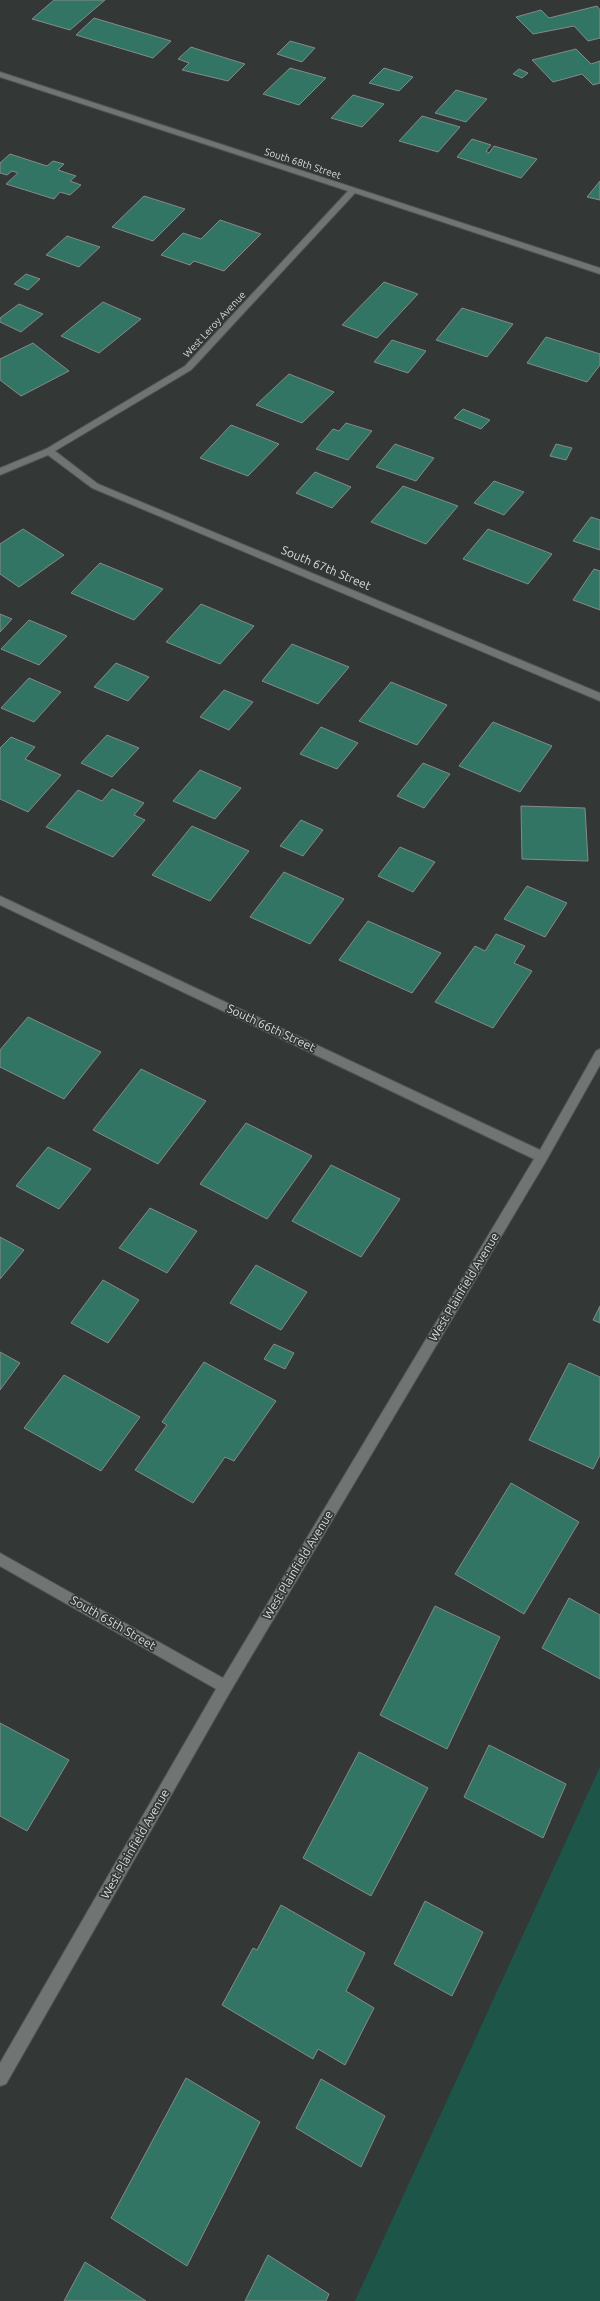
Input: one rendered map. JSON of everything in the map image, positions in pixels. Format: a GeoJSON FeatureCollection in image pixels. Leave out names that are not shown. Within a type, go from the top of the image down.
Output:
{"type":"FeatureCollection","features":[{"type":"Feature","properties":{"kind":"street","name":"South 68th Street"},"geometry":{"type":"LineString","coordinates":[[0,74],[600,271]]}},
{"type":"Feature","properties":{"kind":"street","name":"West Leroy Avenue"},"geometry":{"type":"LineString","coordinates":[[0,472],[49,451],[188,368],[353,191]]}},
{"type":"Feature","properties":{"kind":"street","name":"South 67th Street"},"geometry":{"type":"LineString","coordinates":[[49,451],[95,486],[600,697]]}},
{"type":"Feature","properties":{"kind":"street","name":"South 66th Street"},"geometry":{"type":"LineString","coordinates":[[0,900],[542,1157]]}},
{"type":"Feature","properties":{"kind":"street","name":"West Plainfield Avenue"},"geometry":{"type":"LineString","coordinates":[[0,2078],[225,1687],[542,1157],[600,1054]]}},
{"type":"Feature","properties":{"kind":"street","name":"South 65th Street"},"geometry":{"type":"LineString","coordinates":[[0,1559],[225,1687]]}},
{"type":"Feature","properties":{"kind":"green space"},"geometry":{"type":"Polygon","coordinates":[[[600,1767],[600,2301],[355,2301],[600,1767]]]}},
{"type":"Feature","properties":{"kind":"building"},"geometry":{"type":"Polygon","coordinates":[[[54,0],[105,0],[70,30],[32,19],[54,0]]]}},
{"type":"Feature","properties":{"kind":"building"},"geometry":{"type":"Polygon","coordinates":[[[597,6],[600,10],[600,38],[588,41],[574,26],[533,34],[516,17],[541,10],[549,18],[597,6]]]}},
{"type":"Feature","properties":{"kind":"building"},"geometry":{"type":"Polygon","coordinates":[[[94,18],[171,41],[153,58],[76,35],[94,18]]]}},
{"type":"Feature","properties":{"kind":"building"},"geometry":{"type":"Polygon","coordinates":[[[290,41],[315,48],[302,62],[277,54],[290,41]]]}},
{"type":"Feature","properties":{"kind":"building"},"geometry":{"type":"Polygon","coordinates":[[[191,47],[245,64],[228,81],[182,70],[189,63],[178,59],[191,47]]]}},
{"type":"Feature","properties":{"kind":"building"},"geometry":{"type":"Polygon","coordinates":[[[576,49],[591,64],[600,61],[600,83],[593,85],[582,74],[553,82],[532,60],[576,49]]]}},
{"type":"Feature","properties":{"kind":"building"},"geometry":{"type":"Polygon","coordinates":[[[290,68],[326,78],[299,105],[263,94],[290,68]]]}},
{"type":"Feature","properties":{"kind":"building"},"geometry":{"type":"Polygon","coordinates":[[[384,68],[413,77],[399,91],[369,83],[384,68]]]}},
{"type":"Feature","properties":{"kind":"building"},"geometry":{"type":"Polygon","coordinates":[[[519,69],[528,73],[522,78],[513,74],[519,69]]]}},
{"type":"Feature","properties":{"kind":"building"},"geometry":{"type":"Polygon","coordinates":[[[456,90],[487,99],[466,122],[435,113],[456,90]]]}},
{"type":"Feature","properties":{"kind":"building"},"geometry":{"type":"Polygon","coordinates":[[[353,95],[384,104],[362,127],[331,118],[353,95]]]}},
{"type":"Feature","properties":{"kind":"building"},"geometry":{"type":"Polygon","coordinates":[[[422,116],[460,127],[438,152],[399,141],[422,116]]]}},
{"type":"Feature","properties":{"kind":"building"},"geometry":{"type":"Polygon","coordinates":[[[472,139],[491,145],[486,151],[489,153],[494,146],[537,159],[521,178],[457,157],[472,139]]]}},
{"type":"Feature","properties":{"kind":"building"},"geometry":{"type":"Polygon","coordinates":[[[10,154],[47,166],[53,161],[64,164],[58,170],[76,176],[70,181],[81,185],[70,195],[60,192],[54,199],[6,184],[18,173],[12,171],[7,175],[0,173],[0,163],[10,154]]]}},
{"type":"Feature","properties":{"kind":"building"},"geometry":{"type":"Polygon","coordinates":[[[600,181],[600,200],[587,197],[600,181]]]}},
{"type":"Feature","properties":{"kind":"building"},"geometry":{"type":"Polygon","coordinates":[[[144,196],[185,209],[153,241],[112,227],[144,196]]]}},
{"type":"Feature","properties":{"kind":"building"},"geometry":{"type":"Polygon","coordinates":[[[220,220],[261,234],[224,271],[194,261],[190,265],[161,255],[183,233],[201,239],[220,220]]]}},
{"type":"Feature","properties":{"kind":"building"},"geometry":{"type":"Polygon","coordinates":[[[67,236],[100,247],[79,267],[46,255],[67,236]]]}},
{"type":"Feature","properties":{"kind":"building"},"geometry":{"type":"Polygon","coordinates":[[[26,274],[40,279],[28,290],[14,284],[26,274]]]}},
{"type":"Feature","properties":{"kind":"building"},"geometry":{"type":"Polygon","coordinates":[[[384,282],[418,294],[377,338],[342,325],[384,282]]]}},
{"type":"Feature","properties":{"kind":"building"},"geometry":{"type":"Polygon","coordinates":[[[103,302],[141,319],[99,353],[61,336],[103,302]]]}},
{"type":"Feature","properties":{"kind":"building"},"geometry":{"type":"Polygon","coordinates":[[[19,304],[43,314],[21,332],[0,322],[0,318],[19,304]]]}},
{"type":"Feature","properties":{"kind":"building"},"geometry":{"type":"Polygon","coordinates":[[[462,308],[513,324],[487,357],[436,340],[462,308]]]}},
{"type":"Feature","properties":{"kind":"building"},"geometry":{"type":"Polygon","coordinates":[[[546,337],[600,354],[600,365],[587,382],[527,363],[546,337]]]}},
{"type":"Feature","properties":{"kind":"building"},"geometry":{"type":"Polygon","coordinates":[[[392,340],[426,351],[408,373],[374,362],[392,340]]]}},
{"type":"Feature","properties":{"kind":"building"},"geometry":{"type":"Polygon","coordinates":[[[33,343],[69,371],[21,396],[0,380],[0,359],[33,343]]]}},
{"type":"Feature","properties":{"kind":"building"},"geometry":{"type":"Polygon","coordinates":[[[289,374],[334,392],[302,423],[256,405],[289,374]]]}},
{"type":"Feature","properties":{"kind":"building"},"geometry":{"type":"Polygon","coordinates":[[[463,409],[490,420],[481,429],[454,418],[463,409]]]}},
{"type":"Feature","properties":{"kind":"building"},"geometry":{"type":"Polygon","coordinates":[[[346,423],[372,431],[348,460],[316,449],[333,429],[339,431],[346,423]]]}},
{"type":"Feature","properties":{"kind":"building"},"geometry":{"type":"Polygon","coordinates":[[[231,425],[279,444],[248,476],[200,458],[231,425]]]}},
{"type":"Feature","properties":{"kind":"building"},"geometry":{"type":"Polygon","coordinates":[[[395,444],[434,458],[416,481],[376,467],[395,444]]]}},
{"type":"Feature","properties":{"kind":"building"},"geometry":{"type":"Polygon","coordinates":[[[556,444],[572,448],[566,460],[550,456],[556,444]]]}},
{"type":"Feature","properties":{"kind":"building"},"geometry":{"type":"Polygon","coordinates":[[[315,472],[351,487],[332,508],[296,493],[315,472]]]}},
{"type":"Feature","properties":{"kind":"building"},"geometry":{"type":"Polygon","coordinates":[[[494,481],[524,492],[504,515],[474,503],[494,481]]]}},
{"type":"Feature","properties":{"kind":"building"},"geometry":{"type":"Polygon","coordinates":[[[403,486],[458,506],[426,544],[371,522],[403,486]]]}},
{"type":"Feature","properties":{"kind":"building"},"geometry":{"type":"Polygon","coordinates":[[[591,517],[600,520],[600,550],[573,541],[591,517]]]}},
{"type":"Feature","properties":{"kind":"building"},"geometry":{"type":"Polygon","coordinates":[[[23,529],[64,555],[19,587],[0,574],[0,544],[23,529]]]}},
{"type":"Feature","properties":{"kind":"building"},"geometry":{"type":"Polygon","coordinates":[[[488,529],[552,554],[528,584],[463,559],[488,529]]]}},
{"type":"Feature","properties":{"kind":"building"},"geometry":{"type":"Polygon","coordinates":[[[100,563],[163,589],[134,620],[71,593],[100,563]]]}},
{"type":"Feature","properties":{"kind":"building"},"geometry":{"type":"Polygon","coordinates":[[[594,569],[600,571],[600,610],[573,600],[594,569]]]}},
{"type":"Feature","properties":{"kind":"building"},"geometry":{"type":"Polygon","coordinates":[[[201,604],[254,626],[220,664],[166,642],[201,604]]]}},
{"type":"Feature","properties":{"kind":"building"},"geometry":{"type":"Polygon","coordinates":[[[0,614],[12,619],[0,632],[0,614]]]}},
{"type":"Feature","properties":{"kind":"building"},"geometry":{"type":"Polygon","coordinates":[[[29,620],[67,636],[39,665],[1,649],[29,620]]]}},
{"type":"Feature","properties":{"kind":"building"},"geometry":{"type":"Polygon","coordinates":[[[292,644],[349,667],[318,704],[262,681],[292,644]]]}},
{"type":"Feature","properties":{"kind":"building"},"geometry":{"type":"Polygon","coordinates":[[[116,663],[149,677],[128,701],[94,687],[116,663]]]}},
{"type":"Feature","properties":{"kind":"building"},"geometry":{"type":"Polygon","coordinates":[[[29,678],[61,692],[34,722],[1,708],[29,678]]]}},
{"type":"Feature","properties":{"kind":"building"},"geometry":{"type":"Polygon","coordinates":[[[391,682],[447,705],[417,745],[359,721],[391,682]]]}},
{"type":"Feature","properties":{"kind":"building"},"geometry":{"type":"Polygon","coordinates":[[[224,690],[253,702],[229,730],[200,717],[224,690]]]}},
{"type":"Feature","properties":{"kind":"building"},"geometry":{"type":"Polygon","coordinates":[[[493,722],[552,746],[520,792],[459,766],[493,722]]]}},
{"type":"Feature","properties":{"kind":"building"},"geometry":{"type":"Polygon","coordinates":[[[321,727],[358,743],[337,769],[300,754],[321,727]]]}},
{"type":"Feature","properties":{"kind":"building"},"geometry":{"type":"Polygon","coordinates":[[[107,735],[139,748],[112,777],[81,763],[107,735]]]}},
{"type":"Feature","properties":{"kind":"building"},"geometry":{"type":"Polygon","coordinates":[[[11,737],[35,747],[25,759],[61,775],[28,812],[0,799],[0,748],[11,737]]]}},
{"type":"Feature","properties":{"kind":"building"},"geometry":{"type":"Polygon","coordinates":[[[423,763],[450,774],[424,808],[397,796],[423,763]]]}},
{"type":"Feature","properties":{"kind":"building"},"geometry":{"type":"Polygon","coordinates":[[[200,770],[241,788],[215,819],[173,801],[200,770]]]}},
{"type":"Feature","properties":{"kind":"building"},"geometry":{"type":"Polygon","coordinates":[[[112,789],[144,803],[134,815],[145,820],[113,857],[46,827],[78,790],[102,801],[112,789]]]}},
{"type":"Feature","properties":{"kind":"building"},"geometry":{"type":"Polygon","coordinates":[[[521,806],[585,808],[588,861],[522,859],[521,806]]]}},
{"type":"Feature","properties":{"kind":"building"},"geometry":{"type":"Polygon","coordinates":[[[301,820],[323,830],[303,856],[280,846],[301,820]]]}},
{"type":"Feature","properties":{"kind":"building"},"geometry":{"type":"Polygon","coordinates":[[[192,826],[249,851],[210,901],[152,875],[192,826]]]}},
{"type":"Feature","properties":{"kind":"building"},"geometry":{"type":"Polygon","coordinates":[[[400,847],[435,862],[413,892],[378,876],[400,847]]]}},
{"type":"Feature","properties":{"kind":"building"},"geometry":{"type":"Polygon","coordinates":[[[284,872],[344,899],[310,944],[250,917],[284,872]]]}},
{"type":"Feature","properties":{"kind":"building"},"geometry":{"type":"Polygon","coordinates":[[[527,886],[567,903],[545,937],[504,919],[527,886]]]}},
{"type":"Feature","properties":{"kind":"building"},"geometry":{"type":"Polygon","coordinates":[[[368,921],[441,953],[412,993],[339,960],[368,921]]]}},
{"type":"Feature","properties":{"kind":"building"},"geometry":{"type":"Polygon","coordinates":[[[496,934],[525,946],[514,963],[532,971],[493,1028],[435,1002],[475,946],[485,951],[496,934]]]}},
{"type":"Feature","properties":{"kind":"building"},"geometry":{"type":"Polygon","coordinates":[[[28,1017],[101,1052],[64,1099],[0,1067],[0,1050],[28,1017]]]}},
{"type":"Feature","properties":{"kind":"building"},"geometry":{"type":"Polygon","coordinates":[[[141,1069],[206,1101],[158,1164],[93,1130],[141,1069]]]}},
{"type":"Feature","properties":{"kind":"building"},"geometry":{"type":"Polygon","coordinates":[[[246,1123],[312,1156],[267,1219],[200,1184],[246,1123]]]}},
{"type":"Feature","properties":{"kind":"building"},"geometry":{"type":"Polygon","coordinates":[[[48,1147],[91,1169],[59,1209],[16,1186],[48,1147]]]}},
{"type":"Feature","properties":{"kind":"building"},"geometry":{"type":"Polygon","coordinates":[[[331,1165],[400,1199],[361,1257],[292,1221],[331,1165]]]}},
{"type":"Feature","properties":{"kind":"building"},"geometry":{"type":"Polygon","coordinates":[[[150,1208],[197,1231],[167,1273],[119,1248],[150,1208]]]}},
{"type":"Feature","properties":{"kind":"building"},"geometry":{"type":"Polygon","coordinates":[[[0,1237],[24,1250],[0,1279],[0,1237]]]}},
{"type":"Feature","properties":{"kind":"building"},"geometry":{"type":"Polygon","coordinates":[[[256,1265],[307,1292],[281,1330],[230,1303],[256,1265]]]}},
{"type":"Feature","properties":{"kind":"building"},"geometry":{"type":"Polygon","coordinates":[[[103,1280],[139,1300],[108,1343],[71,1323],[103,1280]]]}},
{"type":"Feature","properties":{"kind":"building"},"geometry":{"type":"Polygon","coordinates":[[[600,1306],[600,1323],[593,1320],[600,1306]]]}},
{"type":"Feature","properties":{"kind":"building"},"geometry":{"type":"Polygon","coordinates":[[[274,1344],[294,1353],[285,1369],[264,1359],[274,1344]]]}},
{"type":"Feature","properties":{"kind":"building"},"geometry":{"type":"Polygon","coordinates":[[[0,1352],[20,1363],[0,1390],[0,1352]]]}},
{"type":"Feature","properties":{"kind":"building"},"geometry":{"type":"Polygon","coordinates":[[[204,1362],[276,1401],[234,1461],[225,1457],[193,1503],[135,1470],[167,1425],[162,1422],[204,1362]]]}},
{"type":"Feature","properties":{"kind":"building"},"geometry":{"type":"Polygon","coordinates":[[[569,1363],[600,1377],[600,1455],[593,1469],[529,1440],[569,1363]]]}},
{"type":"Feature","properties":{"kind":"building"},"geometry":{"type":"Polygon","coordinates":[[[64,1375],[140,1417],[101,1471],[24,1428],[64,1375]]]}},
{"type":"Feature","properties":{"kind":"building"},"geometry":{"type":"Polygon","coordinates":[[[511,1483],[579,1522],[524,1614],[455,1574],[511,1483]]]}},
{"type":"Feature","properties":{"kind":"building"},"geometry":{"type":"Polygon","coordinates":[[[569,1598],[600,1615],[600,1679],[542,1648],[569,1598]]]}},
{"type":"Feature","properties":{"kind":"building"},"geometry":{"type":"Polygon","coordinates":[[[435,1606],[500,1637],[447,1749],[380,1715],[435,1606]]]}},
{"type":"Feature","properties":{"kind":"building"},"geometry":{"type":"Polygon","coordinates":[[[0,1723],[69,1760],[27,1831],[0,1816],[0,1723]]]}},
{"type":"Feature","properties":{"kind":"building"},"geometry":{"type":"Polygon","coordinates":[[[489,1745],[566,1784],[543,1838],[464,1797],[489,1745]]]}},
{"type":"Feature","properties":{"kind":"building"},"geometry":{"type":"Polygon","coordinates":[[[359,1752],[428,1788],[371,1896],[303,1858],[359,1752]]]}},
{"type":"Feature","properties":{"kind":"building"},"geometry":{"type":"Polygon","coordinates":[[[425,1901],[483,1932],[452,1996],[394,1964],[425,1901]]]}},
{"type":"Feature","properties":{"kind":"building"},"geometry":{"type":"Polygon","coordinates":[[[281,1905],[365,1953],[346,1991],[374,2008],[345,2065],[318,2049],[313,2059],[222,2005],[253,1948],[257,1950],[281,1905]]]}},
{"type":"Feature","properties":{"kind":"building"},"geometry":{"type":"Polygon","coordinates":[[[186,2078],[260,2122],[187,2266],[111,2218],[186,2078]]]}},
{"type":"Feature","properties":{"kind":"building"},"geometry":{"type":"Polygon","coordinates":[[[321,2079],[385,2116],[361,2167],[296,2128],[321,2079]]]}},
{"type":"Feature","properties":{"kind":"building"},"geometry":{"type":"Polygon","coordinates":[[[268,2255],[329,2294],[326,2301],[245,2301],[268,2255]]]}},
{"type":"Feature","properties":{"kind":"building"},"geometry":{"type":"Polygon","coordinates":[[[85,2262],[146,2301],[64,2301],[85,2262]]]}}]}
